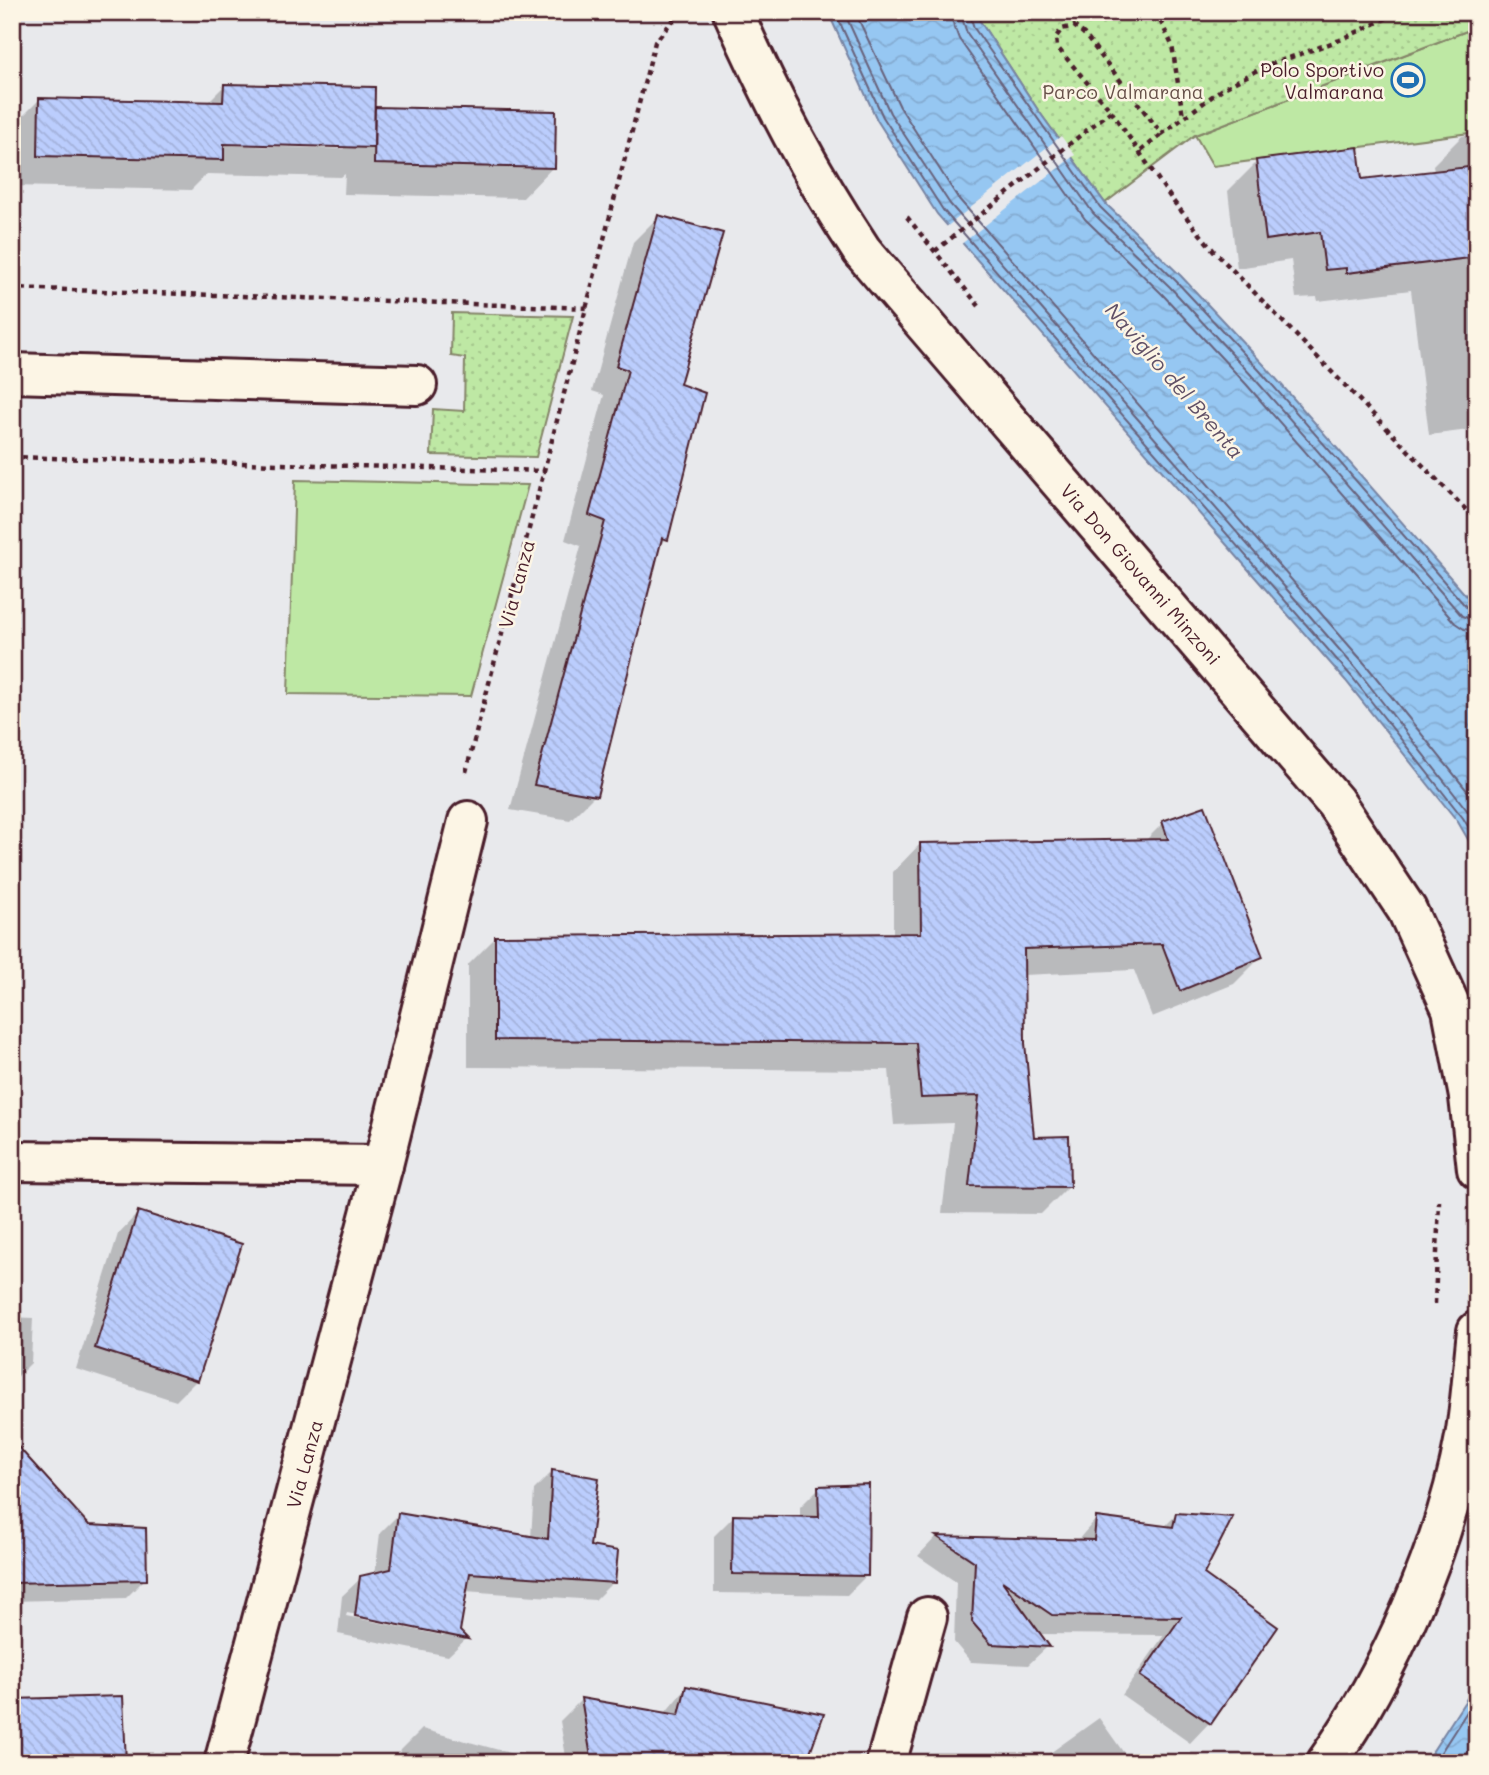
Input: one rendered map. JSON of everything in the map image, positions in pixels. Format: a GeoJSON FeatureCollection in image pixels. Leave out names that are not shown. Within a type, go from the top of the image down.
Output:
{"type":"FeatureCollection","features":[{"type":"Feature","properties":{"kind":"street","name":"Via Don Giovanni Minzoni"},"geometry":{"type":"LineString","coordinates":[[733,12],[772,102],[817,182],[862,251],[1335,802],[1407,910],[1452,1009],[1469,1097],[1477,1169]]}},
{"type":"Feature","properties":{"kind":"street"},"geometry":{"type":"LineString","coordinates":[[12,373],[417,385]]}},
{"type":"Feature","properties":{"kind":"street","name":"Via Lanza"},"geometry":{"type":"LineString","coordinates":[[224,1763],[383,1166],[468,821]]}},
{"type":"Feature","properties":{"kind":"street"},"geometry":{"type":"LineString","coordinates":[[12,1161],[383,1166]]}},
{"type":"Feature","properties":{"kind":"street"},"geometry":{"type":"LineString","coordinates":[[1326,1763],[1395,1645],[1437,1543],[1465,1438],[1477,1331]]}},
{"type":"Feature","properties":{"kind":"street"},"geometry":{"type":"LineString","coordinates":[[887,1763],[927,1618]]}},
{"type":"Feature","properties":{"kind":"path","name":"Via Lanza"},"geometry":{"type":"LineString","coordinates":[[468,821],[464,780],[655,42],[680,12]]}},
{"type":"Feature","properties":{"kind":"path"},"geometry":{"type":"LineString","coordinates":[[1156,12],[1172,45],[1183,116]]}},
{"type":"Feature","properties":{"kind":"path"},"geometry":{"type":"LineString","coordinates":[[1141,151],[1183,116],[1222,89],[1266,66],[1340,40],[1400,12]]}},
{"type":"Feature","properties":{"kind":"path"},"geometry":{"type":"LineString","coordinates":[[1162,134],[1084,34],[1074,26],[1062,29],[1056,37],[1057,47],[1111,111],[1173,201],[1214,251],[1477,521]]}},
{"type":"Feature","properties":{"kind":"path"},"geometry":{"type":"LineString","coordinates":[[936,251],[1111,111]]}},
{"type":"Feature","properties":{"kind":"path"},"geometry":{"type":"LineString","coordinates":[[907,217],[983,310]]}},
{"type":"Feature","properties":{"kind":"path"},"geometry":{"type":"LineString","coordinates":[[12,288],[588,309]]}},
{"type":"Feature","properties":{"kind":"path"},"geometry":{"type":"LineString","coordinates":[[12,457],[546,471]]}},
{"type":"Feature","properties":{"kind":"path"},"geometry":{"type":"LineString","coordinates":[[1435,1307],[1438,1191]]}},
{"type":"Feature","properties":{"kind":"green space","name":"Parco Valmarana"},"geometry":{"type":"Polygon","coordinates":[[[974,12],[1477,12],[1477,27],[1195,135],[1105,203],[1038,110],[974,12]]]}},
{"type":"Feature","properties":{"kind":"green space","name":"Polo Sportivo Valmarana"},"geometry":{"type":"Polygon","coordinates":[[[1477,27],[1477,132],[1213,166],[1195,135],[1477,27]]]}},
{"type":"Feature","properties":{"kind":"green space"},"geometry":{"type":"Polygon","coordinates":[[[452,313],[573,316],[536,457],[431,455],[433,409],[464,411],[465,358],[451,356],[452,313]]]}},
{"type":"Feature","properties":{"kind":"green space"},"geometry":{"type":"Polygon","coordinates":[[[295,480],[528,485],[471,696],[288,694],[295,480]]]}},
{"type":"Feature","properties":{"kind":"water","name":"Naviglio del Brenta"},"geometry":{"type":"Polygon","coordinates":[[[828,12],[974,12],[1038,110],[1105,203],[1181,276],[1265,366],[1477,608],[1477,855],[1458,822],[1346,681],[937,214],[877,120],[828,12]]]}},
{"type":"Feature","properties":{"kind":"water"},"geometry":{"type":"Polygon","coordinates":[[[1477,1679],[1477,1763],[1425,1763],[1473,1689],[1477,1679]]]}},
{"type":"Feature","properties":{"kind":"pier"},"geometry":{"type":"Polygon","coordinates":[[[1061,136],[1075,155],[960,245],[945,228],[1061,136]]]}},
{"type":"Feature","properties":{"kind":"building"},"geometry":{"type":"Polygon","coordinates":[[[224,84],[375,87],[374,148],[224,144],[224,160],[38,156],[39,98],[223,102],[224,84]]]}},
{"type":"Feature","properties":{"kind":"building"},"geometry":{"type":"Polygon","coordinates":[[[375,107],[556,111],[555,168],[374,164],[375,107]]]}},
{"type":"Feature","properties":{"kind":"building"},"geometry":{"type":"Polygon","coordinates":[[[1358,147],[1362,179],[1477,166],[1477,257],[1346,273],[1346,268],[1325,270],[1320,232],[1266,240],[1256,160],[1358,147]]]}},
{"type":"Feature","properties":{"kind":"building"},"geometry":{"type":"Polygon","coordinates":[[[658,215],[723,233],[680,384],[705,393],[668,540],[662,538],[597,796],[534,785],[605,521],[589,515],[628,370],[616,366],[658,215]]]}},
{"type":"Feature","properties":{"kind":"building"},"geometry":{"type":"Polygon","coordinates":[[[1205,806],[1263,957],[1180,991],[1162,944],[1024,949],[1025,1043],[1034,1137],[1069,1136],[1070,1187],[969,1186],[979,1096],[921,1098],[916,1043],[495,1040],[495,936],[921,933],[920,843],[1168,839],[1162,821],[1205,806]]]}},
{"type":"Feature","properties":{"kind":"building"},"geometry":{"type":"Polygon","coordinates":[[[138,1211],[242,1244],[198,1381],[95,1348],[138,1211]]]}},
{"type":"Feature","properties":{"kind":"building"},"geometry":{"type":"Polygon","coordinates":[[[12,1440],[89,1525],[146,1528],[147,1580],[12,1583],[12,1440]]]}},
{"type":"Feature","properties":{"kind":"building"},"geometry":{"type":"Polygon","coordinates":[[[552,1470],[599,1478],[590,1546],[618,1551],[615,1583],[470,1573],[460,1631],[468,1639],[355,1616],[360,1576],[391,1569],[398,1513],[548,1539],[552,1470]]]}},
{"type":"Feature","properties":{"kind":"building"},"geometry":{"type":"Polygon","coordinates":[[[869,1484],[868,1576],[732,1574],[733,1515],[819,1517],[818,1486],[869,1484]]]}},
{"type":"Feature","properties":{"kind":"building"},"geometry":{"type":"Polygon","coordinates":[[[1176,1513],[1233,1517],[1204,1574],[1278,1627],[1211,1724],[1140,1676],[1181,1617],[1052,1615],[1002,1581],[1050,1647],[991,1644],[972,1622],[975,1562],[936,1536],[1094,1540],[1096,1517],[1173,1527],[1176,1513]]]}},
{"type":"Feature","properties":{"kind":"building"},"geometry":{"type":"Polygon","coordinates":[[[686,1686],[824,1714],[806,1763],[592,1763],[581,1698],[679,1715],[686,1686]]]}},
{"type":"Feature","properties":{"kind":"building"},"geometry":{"type":"Polygon","coordinates":[[[123,1696],[126,1763],[12,1763],[12,1699],[123,1696]]]}},
{"type":"Feature","properties":{"kind":"place","name":"Polo Sportivo Valmarana"},"geometry":{"type":"Point","coordinates":[1408,80]}}]}
